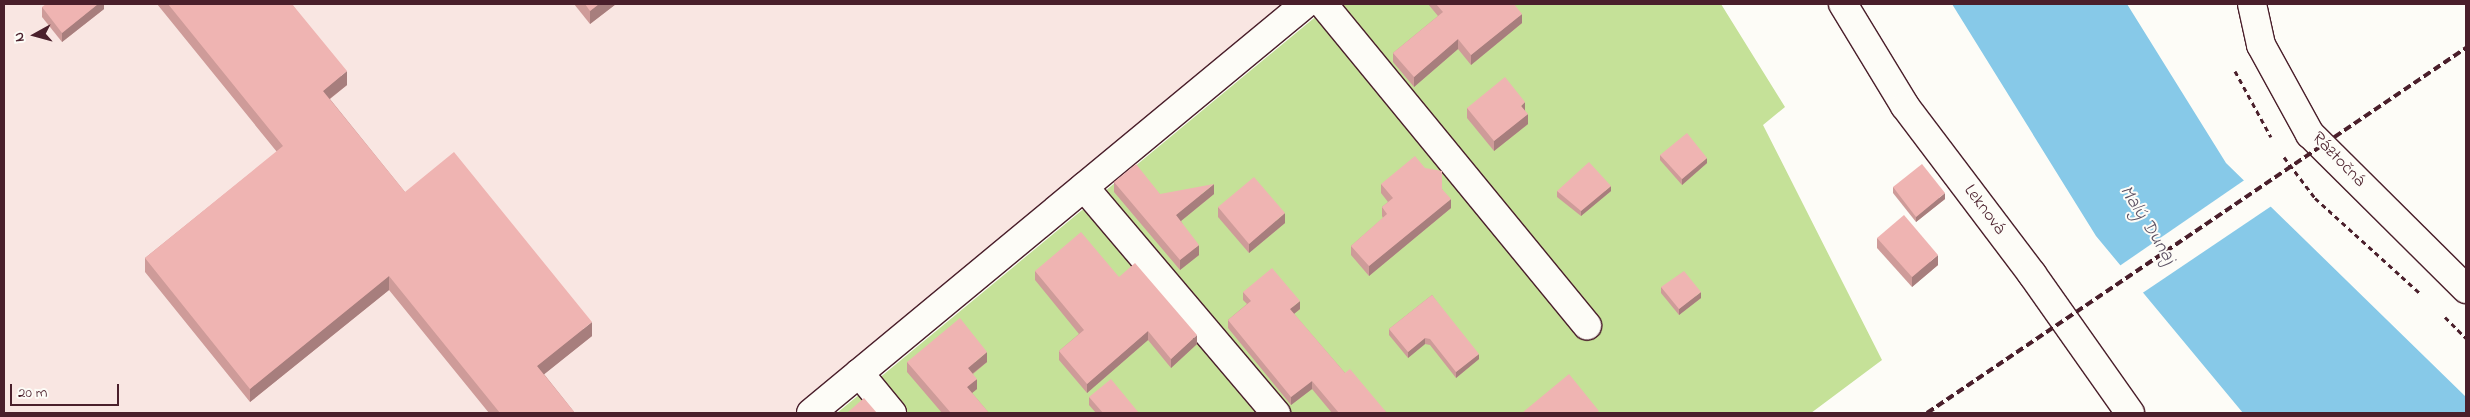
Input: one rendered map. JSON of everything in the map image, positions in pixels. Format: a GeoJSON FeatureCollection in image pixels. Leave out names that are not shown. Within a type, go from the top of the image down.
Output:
{"type":"FeatureCollection","features":[{"type":"Feature","properties":{"kind":"street"},"geometry":{"type":"LineString","coordinates":[[811,413],[1305,4]]}},
{"type":"Feature","properties":{"kind":"street"},"geometry":{"type":"LineString","coordinates":[[1323,4],[1587,325]]}},
{"type":"Feature","properties":{"kind":"street","name":"Leknová"},"geometry":{"type":"LineString","coordinates":[[1843,4],[1905,106],[2032,274],[2095,368],[2130,413]]}},
{"type":"Feature","properties":{"kind":"street","name":"Ráztočná"},"geometry":{"type":"LineString","coordinates":[[2252,4],[2261,46],[2310,134],[2466,289]]}},
{"type":"Feature","properties":{"kind":"street"},"geometry":{"type":"LineString","coordinates":[[1084,187],[1276,413]]}},
{"type":"Feature","properties":{"kind":"street"},"geometry":{"type":"LineString","coordinates":[[859,373],[892,413]]}},
{"type":"Feature","properties":{"kind":"shaded area"},"geometry":{"type":"Polygon","coordinates":[[[4,4],[1291,4],[797,413],[4,413],[4,4]]]}},
{"type":"Feature","properties":{"kind":"green space"},"geometry":{"type":"Polygon","coordinates":[[[1331,4],[1721,4],[1785,107],[1763,125],[1882,360],[1811,413],[837,413],[1331,4]]]}},
{"type":"Feature","properties":{"kind":"water","name":"Malý Dunaj"},"geometry":{"type":"Polygon","coordinates":[[[1952,4],[2127,4],[2226,163],[2466,397],[2466,413],[2243,413],[2096,236],[1952,4]]]}},
{"type":"Feature","properties":{"kind":"pier"},"geometry":{"type":"Polygon","coordinates":[[[2246,179],[2273,205],[2141,294],[2118,267],[2246,179]]]}},
{"type":"Feature","properties":{"kind":"building"},"geometry":{"type":"Polygon","coordinates":[[[46,4],[98,4],[62,33],[42,7],[46,4]]]}},
{"type":"Feature","properties":{"kind":"building"},"geometry":{"type":"Polygon","coordinates":[[[168,4],[292,4],[347,71],[323,91],[405,192],[454,152],[592,322],[537,366],[575,413],[500,413],[389,276],[250,389],[145,258],[283,146],[168,4]]]}},
{"type":"Feature","properties":{"kind":"building"},"geometry":{"type":"Polygon","coordinates":[[[585,4],[599,4],[590,11],[585,4]]]}},
{"type":"Feature","properties":{"kind":"building"},"geometry":{"type":"Polygon","coordinates":[[[1436,4],[1514,4],[1522,14],[1471,55],[1458,39],[1414,77],[1393,53],[1443,12],[1436,4]]]}},
{"type":"Feature","properties":{"kind":"building"},"geometry":{"type":"Polygon","coordinates":[[[1505,77],[1525,102],[1521,106],[1528,114],[1494,141],[1467,108],[1505,77]]]}},
{"type":"Feature","properties":{"kind":"building"},"geometry":{"type":"Polygon","coordinates":[[[1687,133],[1707,158],[1682,179],[1660,155],[1687,133]]]}},
{"type":"Feature","properties":{"kind":"building"},"geometry":{"type":"Polygon","coordinates":[[[1415,156],[1425,168],[1442,171],[1442,189],[1451,199],[1369,266],[1351,246],[1387,214],[1382,207],[1393,198],[1381,184],[1415,156]]]}},
{"type":"Feature","properties":{"kind":"building"},"geometry":{"type":"Polygon","coordinates":[[[1589,162],[1611,186],[1581,211],[1557,191],[1589,162]]]}},
{"type":"Feature","properties":{"kind":"building"},"geometry":{"type":"Polygon","coordinates":[[[1136,164],[1160,194],[1214,184],[1176,215],[1199,245],[1180,260],[1114,182],[1136,164]]]}},
{"type":"Feature","properties":{"kind":"building"},"geometry":{"type":"Polygon","coordinates":[[[1922,164],[1945,193],[1916,217],[1893,187],[1922,164]]]}},
{"type":"Feature","properties":{"kind":"building"},"geometry":{"type":"Polygon","coordinates":[[[1254,177],[1285,213],[1249,244],[1218,207],[1254,177]]]}},
{"type":"Feature","properties":{"kind":"building"},"geometry":{"type":"Polygon","coordinates":[[[1904,215],[1938,255],[1912,277],[1877,238],[1904,215]]]}},
{"type":"Feature","properties":{"kind":"building"},"geometry":{"type":"Polygon","coordinates":[[[1081,232],[1119,277],[1135,263],[1197,335],[1171,359],[1148,331],[1087,384],[1059,351],[1084,330],[1035,271],[1081,232]]]}},
{"type":"Feature","properties":{"kind":"building"},"geometry":{"type":"Polygon","coordinates":[[[1272,268],[1300,301],[1290,309],[1345,373],[1350,369],[1387,413],[1339,413],[1312,381],[1291,397],[1228,320],[1251,301],[1243,292],[1272,268]]]}},
{"type":"Feature","properties":{"kind":"building"},"geometry":{"type":"Polygon","coordinates":[[[1684,271],[1701,292],[1679,309],[1661,287],[1684,271]]]}},
{"type":"Feature","properties":{"kind":"building"},"geometry":{"type":"Polygon","coordinates":[[[1432,295],[1479,354],[1456,372],[1430,339],[1425,338],[1408,352],[1389,329],[1432,295]]]}},
{"type":"Feature","properties":{"kind":"building"},"geometry":{"type":"Polygon","coordinates":[[[960,318],[987,352],[968,368],[977,379],[967,387],[989,413],[951,413],[907,362],[960,318]]]}},
{"type":"Feature","properties":{"kind":"building"},"geometry":{"type":"Polygon","coordinates":[[[1569,374],[1599,411],[1596,413],[1522,413],[1569,374]]]}},
{"type":"Feature","properties":{"kind":"building"},"geometry":{"type":"Polygon","coordinates":[[[1111,379],[1139,413],[1103,413],[1089,397],[1111,379]]]}},
{"type":"Feature","properties":{"kind":"building"},"geometry":{"type":"Polygon","coordinates":[[[864,398],[877,413],[847,413],[864,398]]]}},
{"type":"Feature","properties":{"kind":"railway"},"geometry":{"type":"LineString","coordinates":[[1927,413],[2466,48]]}}]}
